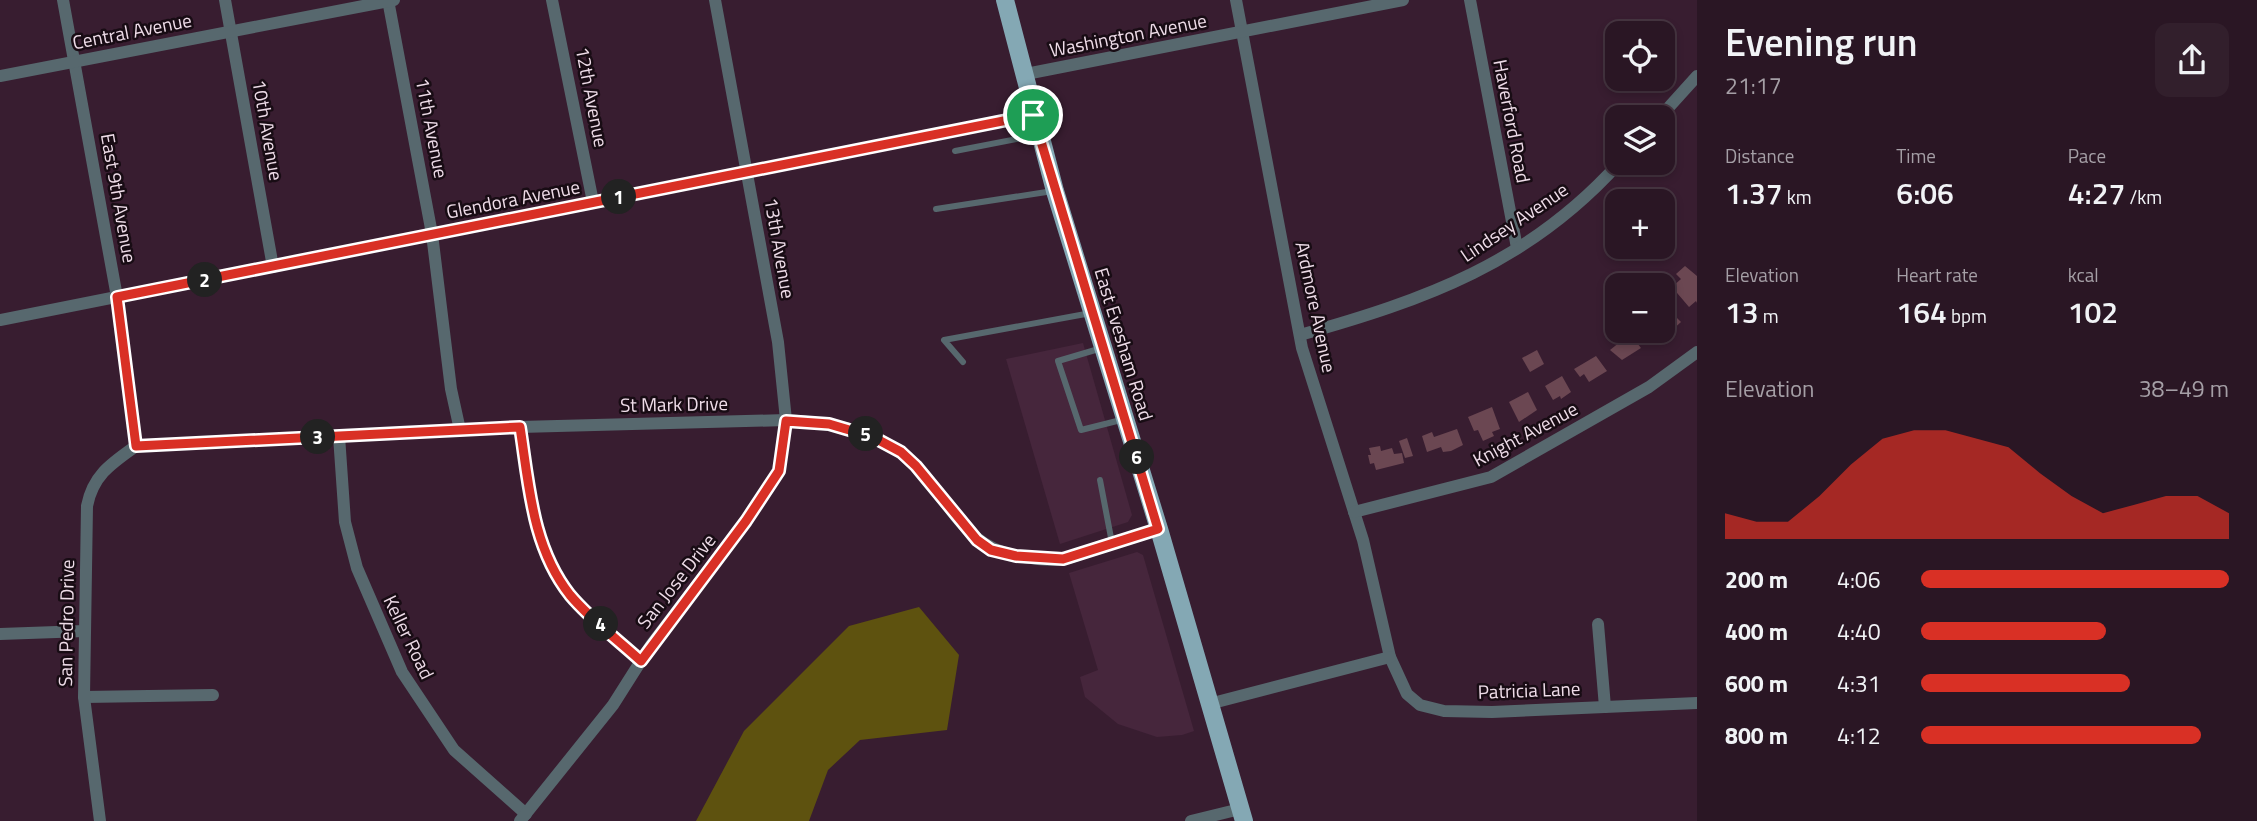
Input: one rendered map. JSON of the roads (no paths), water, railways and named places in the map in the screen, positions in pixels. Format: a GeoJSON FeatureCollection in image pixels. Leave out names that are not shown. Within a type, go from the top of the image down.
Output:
{"type":"FeatureCollection","features":[{"type":"Feature","properties":{"kind":"main road","name":"East Evesham Road"},"geometry":{"type":"LineString","coordinates":[[1005,0],[1055,191],[1242,815]]}},
{"type":"Feature","properties":{"kind":"street","name":"East 9th Avenue"},"geometry":{"type":"LineString","coordinates":[[63,0],[117,297],[136,446]]}},
{"type":"Feature","properties":{"kind":"street","name":"10th Avenue"},"geometry":{"type":"LineString","coordinates":[[225,0],[273,267]]}},
{"type":"Feature","properties":{"kind":"street","name":"Central Avenue"},"geometry":{"type":"LineString","coordinates":[[0,76],[390,0]]}},
{"type":"Feature","properties":{"kind":"street","name":"11th Avenue"},"geometry":{"type":"LineString","coordinates":[[390,0],[432,234],[451,389],[460,430]]}},
{"type":"Feature","properties":{"kind":"street","name":"12th Avenue"},"geometry":{"type":"LineString","coordinates":[[552,0],[593,202]]}},
{"type":"Feature","properties":{"kind":"street","name":"13th Avenue"},"geometry":{"type":"LineString","coordinates":[[715,0],[778,342],[786,421]]}},
{"type":"Feature","properties":{"kind":"street","name":"Ardmore Avenue"},"geometry":{"type":"LineString","coordinates":[[1236,0],[1300,335],[1354,512],[1390,657]]}},
{"type":"Feature","properties":{"kind":"street","name":"Washington Avenue"},"geometry":{"type":"LineString","coordinates":[[1026,74],[1403,0]]}},
{"type":"Feature","properties":{"kind":"street","name":"Haverford Road"},"geometry":{"type":"LineString","coordinates":[[1470,0],[1517,248]]}},
{"type":"Feature","properties":{"kind":"street"},"geometry":{"type":"LineString","coordinates":[[1671,105],[1697,76]]}},
{"type":"Feature","properties":{"kind":"street","name":"Glendora Avenue"},"geometry":{"type":"LineString","coordinates":[[0,320],[1033,115]]}},
{"type":"Feature","properties":{"kind":"street","name":"Lindsey Avenue"},"geometry":{"type":"LineString","coordinates":[[1300,335],[1417,299],[1459,282],[1517,248],[1575,206],[1607,175]]}},
{"type":"Feature","properties":{"kind":"street","name":"Knight Avenue"},"geometry":{"type":"LineString","coordinates":[[1354,512],[1491,477],[1649,387],[1697,352]]}},
{"type":"Feature","properties":{"kind":"street","name":"St Mark Drive"},"geometry":{"type":"LineString","coordinates":[[136,446],[520,427],[786,421],[829,424],[873,437],[901,452],[916,466],[977,540],[991,550],[1016,556],[1063,559],[1158,529]]}},
{"type":"Feature","properties":{"kind":"street","name":"San Jose Drive"},"geometry":{"type":"LineString","coordinates":[[523,818],[613,705],[641,661],[746,521],[779,471],[786,421]]}},
{"type":"Feature","properties":{"kind":"street"},"geometry":{"type":"LineString","coordinates":[[520,427],[537,531],[551,565],[571,596],[641,661]]}},
{"type":"Feature","properties":{"kind":"street","name":"Keller Road"},"geometry":{"type":"LineString","coordinates":[[339,436],[345,522],[354,556],[372,606],[402,672],[454,750],[523,818]]}},
{"type":"Feature","properties":{"kind":"street","name":"San Pedro Drive"},"geometry":{"type":"LineString","coordinates":[[100,821],[84,696],[87,506],[90,490],[100,474],[136,446]]}},
{"type":"Feature","properties":{"kind":"street"},"geometry":{"type":"LineString","coordinates":[[1598,624],[1605,707]]}},
{"type":"Feature","properties":{"kind":"street"},"geometry":{"type":"LineString","coordinates":[[0,634],[85,632]]}},
{"type":"Feature","properties":{"kind":"street"},"geometry":{"type":"LineString","coordinates":[[1209,704],[1390,657]]}},
{"type":"Feature","properties":{"kind":"street","name":"Patricia Lane"},"geometry":{"type":"LineString","coordinates":[[1390,657],[1407,694],[1420,705],[1444,711],[1492,712],[1697,703]]}},
{"type":"Feature","properties":{"kind":"street"},"geometry":{"type":"LineString","coordinates":[[84,696],[213,695]]}},
{"type":"Feature","properties":{"kind":"street"},"geometry":{"type":"LineString","coordinates":[[1191,821],[1242,815]]}},
{"type":"Feature","properties":{"kind":"lane"},"geometry":{"type":"LineString","coordinates":[[955,151],[1039,135]]}},
{"type":"Feature","properties":{"kind":"lane"},"geometry":{"type":"LineString","coordinates":[[936,209],[1055,191]]}},
{"type":"Feature","properties":{"kind":"lane"},"geometry":{"type":"LineString","coordinates":[[963,362],[944,340],[1093,312]]}},
{"type":"Feature","properties":{"kind":"lane"},"geometry":{"type":"LineString","coordinates":[[1103,347],[1058,361],[1081,430],[1125,419]]}},
{"type":"Feature","properties":{"kind":"lane"},"geometry":{"type":"LineString","coordinates":[[1100,480],[1112,543]]}}]}
